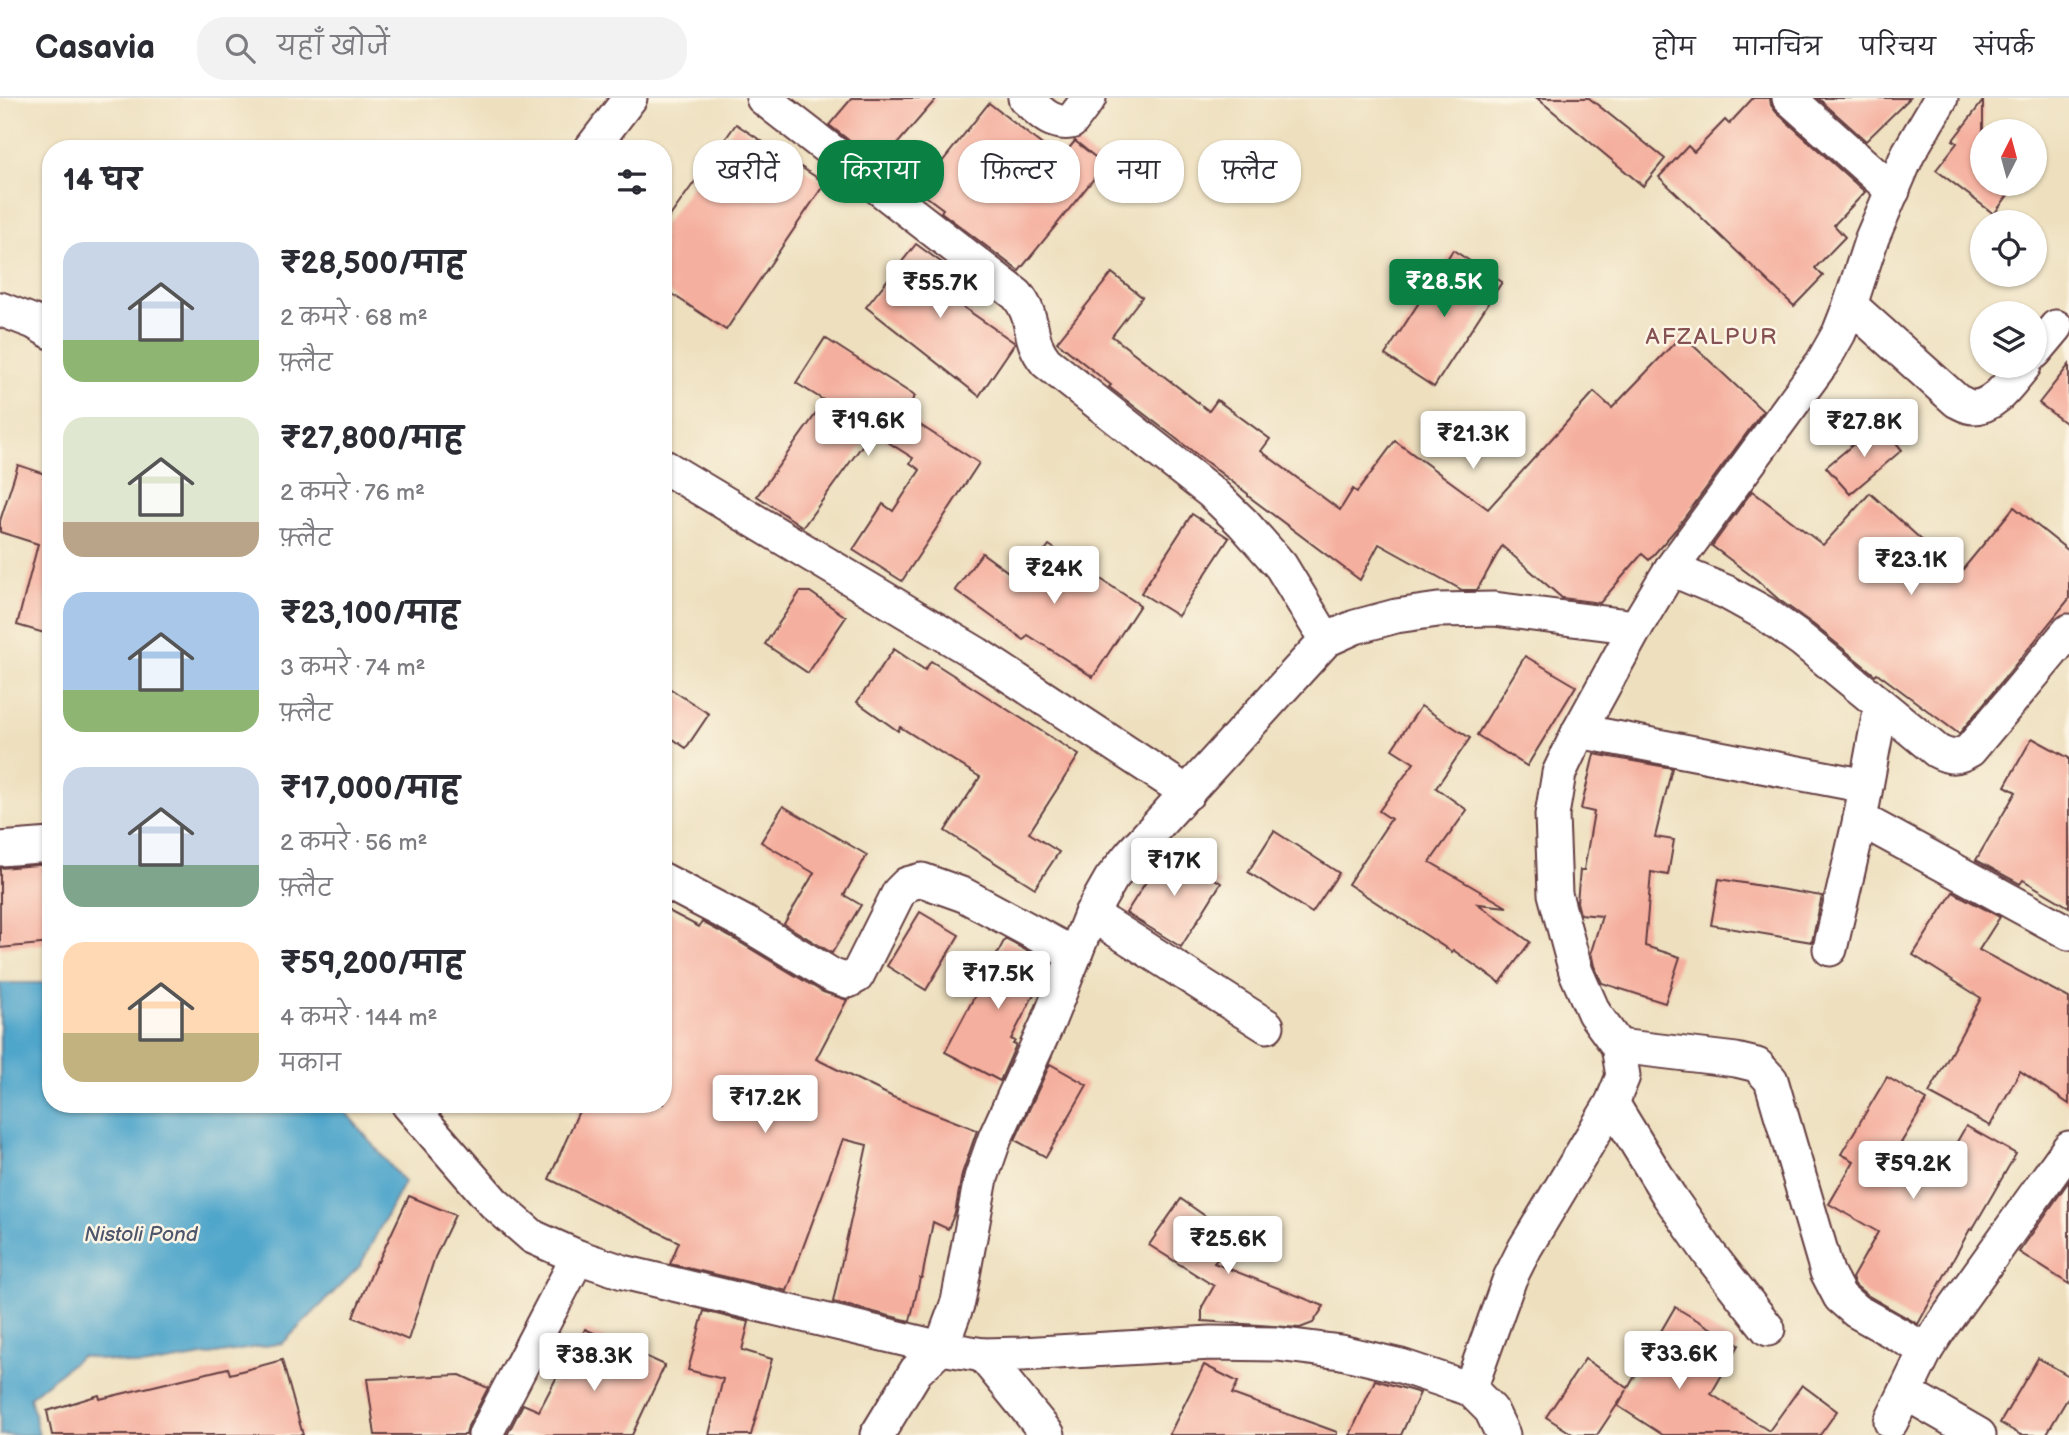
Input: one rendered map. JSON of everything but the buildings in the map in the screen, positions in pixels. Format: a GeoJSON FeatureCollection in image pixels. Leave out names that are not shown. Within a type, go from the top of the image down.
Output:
{"type":"FeatureCollection","features":[{"type":"Feature","properties":{"kind":"street"},"geometry":{"type":"LineString","coordinates":[[598,140],[630,98]]}},
{"type":"Feature","properties":{"kind":"street"},"geometry":{"type":"LineString","coordinates":[[763,98],[1017,295],[1026,306],[1037,351],[1046,362],[1211,492],[1243,523],[1281,566],[1326,640]]}},
{"type":"Feature","properties":{"kind":"street"},"geometry":{"type":"LineString","coordinates":[[1026,98],[1048,118],[1060,124],[1071,122],[1089,98]]}},
{"type":"Feature","properties":{"kind":"street"},"geometry":{"type":"LineString","coordinates":[[1789,98],[1893,191]]}},
{"type":"Feature","properties":{"kind":"street"},"geometry":{"type":"LineString","coordinates":[[1470,1389],[1510,1278],[1525,1248],[1612,1103],[1623,1076],[1618,1046],[1594,1013],[1576,972],[1556,894],[1552,815],[1559,773],[1636,627],[1671,569],[1822,363],[1839,333],[1872,238],[1908,154],[1941,98]]}},
{"type":"Feature","properties":{"kind":"street"},"geometry":{"type":"LineString","coordinates":[[1850,305],[1957,401],[1970,407],[1985,405],[2000,394],[2014,378]]}},
{"type":"Feature","properties":{"kind":"street"},"geometry":{"type":"LineString","coordinates":[[0,309],[42,327]]}},
{"type":"Feature","properties":{"kind":"street"},"geometry":{"type":"LineString","coordinates":[[672,471],[977,654],[1188,793]]}},
{"type":"Feature","properties":{"kind":"street"},"geometry":{"type":"LineString","coordinates":[[1671,569],[1726,592],[1764,613],[1802,640],[1937,751],[1948,757],[1958,757],[1969,750],[2069,631]]}},
{"type":"Feature","properties":{"kind":"street"},"geometry":{"type":"LineString","coordinates":[[877,1435],[916,1371],[941,1349],[957,1302],[981,1178],[991,1148],[1009,1103],[1049,1020],[1090,914],[1111,879],[1326,640],[1355,627],[1396,616],[1438,610],[1494,609],[1636,627]]}},
{"type":"Feature","properties":{"kind":"street"},"geometry":{"type":"LineString","coordinates":[[1830,949],[1860,819],[1881,706]]}},
{"type":"Feature","properties":{"kind":"street"},"geometry":{"type":"LineString","coordinates":[[1579,731],[1866,786]]}},
{"type":"Feature","properties":{"kind":"street"},"geometry":{"type":"LineString","coordinates":[[1860,819],[2069,933]]}},
{"type":"Feature","properties":{"kind":"street"},"geometry":{"type":"LineString","coordinates":[[0,849],[42,846]]}},
{"type":"Feature","properties":{"kind":"street"},"geometry":{"type":"LineString","coordinates":[[672,885],[745,923],[833,976],[848,981],[857,976],[899,892],[907,884],[922,880],[964,895],[1076,955]]}},
{"type":"Feature","properties":{"kind":"street"},"geometry":{"type":"LineString","coordinates":[[1090,914],[1267,1026]]}},
{"type":"Feature","properties":{"kind":"street"},"geometry":{"type":"LineString","coordinates":[[1618,1046],[1736,1060],[1757,1065],[1771,1080],[1827,1272],[1840,1297],[1856,1311],[1926,1350]]}},
{"type":"Feature","properties":{"kind":"street"},"geometry":{"type":"LineString","coordinates":[[1612,1103],[1669,1196],[1711,1256],[1768,1329]]}},
{"type":"Feature","properties":{"kind":"street"},"geometry":{"type":"LineString","coordinates":[[416,1113],[494,1203],[533,1237],[578,1257],[623,1272],[941,1349],[984,1355],[1211,1343],[1277,1344],[1340,1352],[1401,1366],[1470,1389],[1490,1410],[1503,1435]]}},
{"type":"Feature","properties":{"kind":"street"},"geometry":{"type":"LineString","coordinates":[[1891,1422],[1926,1350],[2069,1148]]}},
{"type":"Feature","properties":{"kind":"street"},"geometry":{"type":"LineString","coordinates":[[485,1435],[578,1257]]}},
{"type":"Feature","properties":{"kind":"street"},"geometry":{"type":"LineString","coordinates":[[984,1355],[1048,1435]]}},
{"type":"Feature","properties":{"kind":"street"},"geometry":{"type":"LineString","coordinates":[[1906,1393],[1979,1435]]}},
{"type":"Feature","properties":{"kind":"water","name":"Nistoli Pond"},"geometry":{"type":"Polygon","coordinates":[[[0,983],[42,983],[42,1113],[346,1113],[404,1182],[360,1266],[283,1343],[142,1366],[81,1356],[30,1397],[39,1435],[0,1435],[0,983]]]}},
{"type":"Feature","properties":{"kind":"district","name":"AFZALPUR"},"geometry":{"type":"Point","coordinates":[1712,337]}}]}
